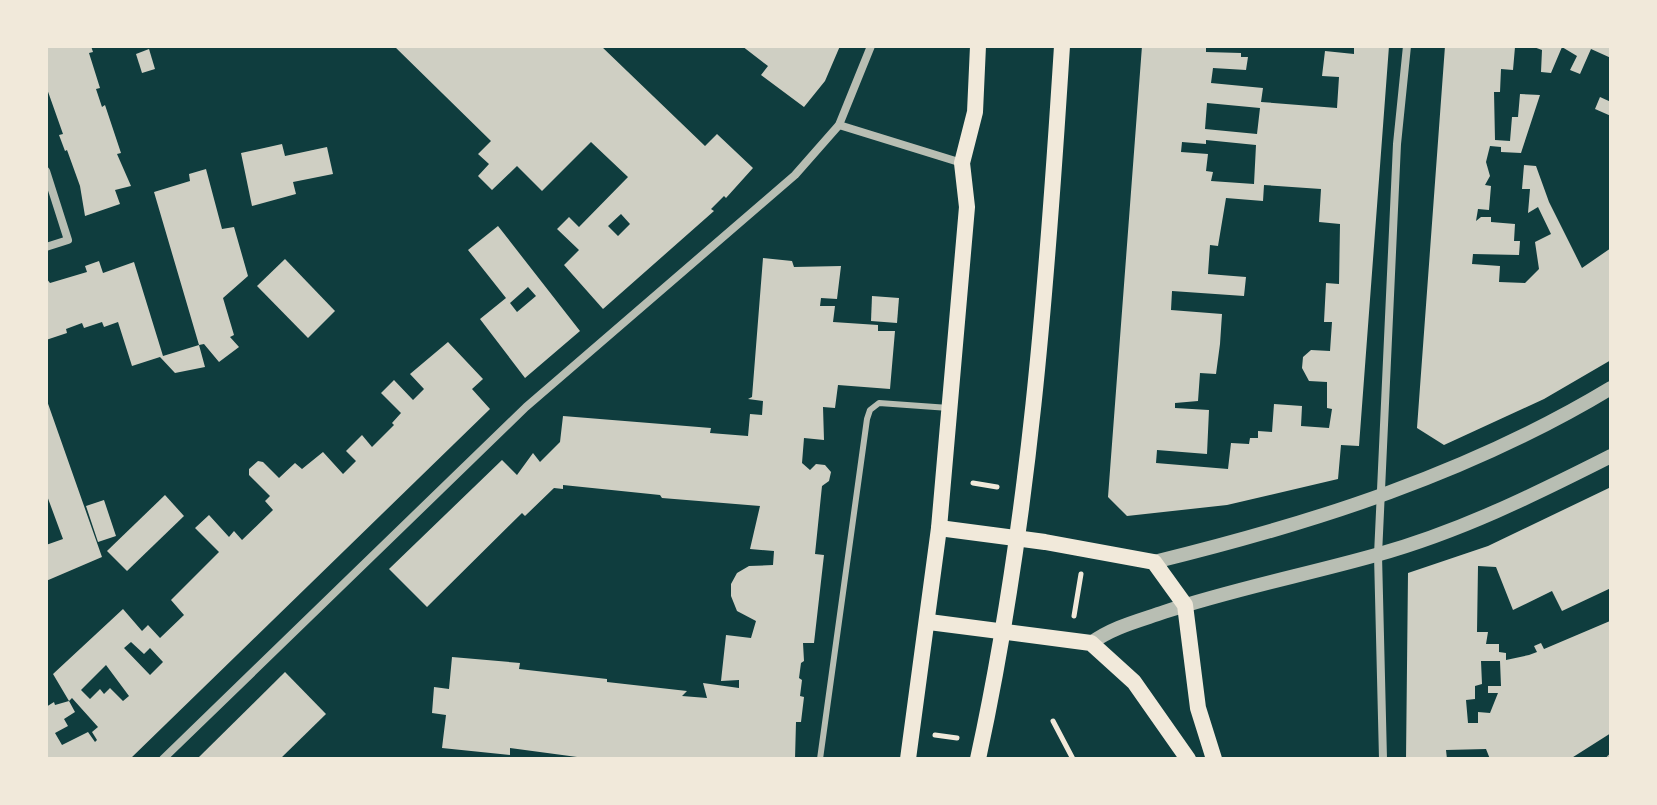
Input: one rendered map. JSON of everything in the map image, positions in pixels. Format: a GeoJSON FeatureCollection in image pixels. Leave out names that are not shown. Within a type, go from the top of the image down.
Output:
{"type":"FeatureCollection","features":[{"type":"Feature","properties":{"kind":"main road"},"geometry":{"type":"LineString","coordinates":[[908,759],[929,622],[939,528],[967,207],[962,163],[975,112],[978,46]]}},
{"type":"Feature","properties":{"kind":"main road"},"geometry":{"type":"LineString","coordinates":[[978,759],[1016,537],[1035,383],[1062,46]]}},
{"type":"Feature","properties":{"kind":"main road"},"geometry":{"type":"LineString","coordinates":[[939,528],[1016,537],[1154,562],[1185,605],[1198,708],[1214,759]]}},
{"type":"Feature","properties":{"kind":"main road"},"geometry":{"type":"LineString","coordinates":[[929,622],[1001,634],[1091,643],[1116,661],[1134,682],[1188,759]]}},
{"type":"Feature","properties":{"kind":"street"},"geometry":{"type":"LineString","coordinates":[[163,759],[526,407],[769,200],[839,125],[871,46]]}},
{"type":"Feature","properties":{"kind":"street"},"geometry":{"type":"LineString","coordinates":[[1383,759],[1378,555],[1397,144],[1407,46]]}},
{"type":"Feature","properties":{"kind":"street"},"geometry":{"type":"LineString","coordinates":[[839,125],[962,163]]}},
{"type":"Feature","properties":{"kind":"street"},"geometry":{"type":"LineString","coordinates":[[46,171],[68,240],[46,247]]}},
{"type":"Feature","properties":{"kind":"street"},"geometry":{"type":"LineString","coordinates":[[1154,562],[1383,496],[1498,449],[1611,388]]}},
{"type":"Feature","properties":{"kind":"street"},"geometry":{"type":"LineString","coordinates":[[1091,643],[1109,630],[1185,605],[1378,555],[1512,506],[1611,456]]}},
{"type":"Feature","properties":{"kind":"lane"},"geometry":{"type":"LineString","coordinates":[[820,759],[867,419],[879,403],[949,408]]}},
{"type":"Feature","properties":{"kind":"path"},"geometry":{"type":"LineString","coordinates":[[973,483],[997,487]]}},
{"type":"Feature","properties":{"kind":"path"},"geometry":{"type":"LineString","coordinates":[[1072,623],[1082,569]]}},
{"type":"Feature","properties":{"kind":"path"},"geometry":{"type":"LineString","coordinates":[[1053,721],[1073,759]]}},
{"type":"Feature","properties":{"kind":"path"},"geometry":{"type":"LineString","coordinates":[[934,735],[966,740]]}},
{"type":"Feature","properties":{"kind":"building"},"geometry":{"type":"Polygon","coordinates":[[[46,46],[91,46],[93,52],[89,53],[100,88],[96,89],[102,107],[105,105],[121,153],[117,154],[131,186],[115,190],[120,204],[85,216],[80,186],[59,135],[63,134],[46,86],[46,46]]]}},
{"type":"Feature","properties":{"kind":"building"},"geometry":{"type":"Polygon","coordinates":[[[394,46],[601,46],[705,146],[717,134],[753,168],[726,198],[724,196],[711,209],[714,211],[603,309],[564,265],[579,250],[557,229],[569,217],[579,227],[628,177],[591,142],[542,191],[517,166],[492,190],[478,176],[489,164],[478,154],[491,141],[394,46]],[[621,214],[608,226],[618,236],[630,224],[621,214]]]}},
{"type":"Feature","properties":{"kind":"building"},"geometry":{"type":"Polygon","coordinates":[[[742,46],[840,46],[825,81],[804,107],[761,75],[768,66],[742,46]]]}},
{"type":"Feature","properties":{"kind":"building"},"geometry":{"type":"Polygon","coordinates":[[[1142,46],[1206,46],[1206,52],[1241,53],[1241,57],[1248,57],[1246,70],[1213,68],[1211,83],[1263,88],[1261,102],[1337,108],[1339,77],[1322,76],[1325,51],[1354,54],[1354,46],[1389,46],[1359,446],[1341,445],[1338,479],[1227,505],[1127,516],[1108,497],[1142,46]],[[1207,103],[1205,129],[1257,134],[1260,108],[1207,103]],[[1206,140],[1206,144],[1182,142],[1181,152],[1208,154],[1206,171],[1213,172],[1211,181],[1254,184],[1256,145],[1206,140]],[[1264,185],[1263,201],[1226,198],[1218,246],[1210,245],[1208,274],[1246,277],[1244,296],[1172,291],[1171,310],[1222,314],[1220,344],[1216,374],[1200,373],[1198,401],[1175,403],[1175,408],[1209,410],[1207,454],[1157,450],[1156,463],[1228,469],[1231,443],[1249,444],[1250,438],[1258,438],[1258,431],[1272,432],[1274,404],[1302,406],[1301,426],[1329,428],[1332,409],[1327,408],[1327,382],[1309,381],[1302,368],[1303,357],[1311,350],[1330,351],[1332,322],[1324,322],[1326,283],[1339,284],[1340,224],[1319,222],[1321,189],[1264,185]]]}},
{"type":"Feature","properties":{"kind":"building"},"geometry":{"type":"Polygon","coordinates":[[[1445,46],[1515,47],[1513,70],[1501,69],[1500,92],[1494,92],[1495,140],[1510,141],[1512,117],[1518,117],[1520,94],[1540,95],[1521,153],[1501,152],[1501,147],[1490,146],[1486,162],[1490,176],[1485,185],[1491,186],[1489,210],[1478,209],[1476,221],[1481,217],[1491,217],[1491,222],[1515,224],[1514,241],[1520,241],[1519,255],[1473,254],[1472,264],[1500,266],[1499,282],[1525,283],[1539,269],[1535,242],[1551,234],[1538,207],[1528,213],[1530,189],[1522,189],[1524,165],[1536,166],[1549,202],[1582,268],[1611,248],[1611,360],[1544,399],[1444,445],[1417,428],[1445,46]]]}},
{"type":"Feature","properties":{"kind":"building"},"geometry":{"type":"Polygon","coordinates":[[[1531,46],[1611,46],[1611,58],[1591,49],[1580,74],[1570,70],[1577,56],[1562,47],[1551,73],[1541,72],[1542,50],[1531,46]]]}},
{"type":"Feature","properties":{"kind":"building"},"geometry":{"type":"Polygon","coordinates":[[[149,49],[155,69],[142,73],[136,54],[149,49]]]}},
{"type":"Feature","properties":{"kind":"building"},"geometry":{"type":"Polygon","coordinates":[[[1600,97],[1611,102],[1611,116],[1595,109],[1600,97]]]}},
{"type":"Feature","properties":{"kind":"building"},"geometry":{"type":"Polygon","coordinates":[[[282,144],[285,156],[327,147],[333,174],[293,182],[296,194],[252,206],[241,153],[282,144]]]}},
{"type":"Feature","properties":{"kind":"building"},"geometry":{"type":"Polygon","coordinates":[[[206,169],[222,229],[234,227],[248,276],[223,298],[234,335],[230,337],[239,347],[219,362],[204,344],[199,345],[154,192],[190,181],[189,174],[206,169]]]}},
{"type":"Feature","properties":{"kind":"building"},"geometry":{"type":"Polygon","coordinates":[[[498,226],[580,331],[525,378],[480,319],[506,298],[468,250],[498,226]],[[528,287],[510,303],[517,312],[536,296],[528,287]]]}},
{"type":"Feature","properties":{"kind":"building"},"geometry":{"type":"Polygon","coordinates":[[[763,258],[792,261],[794,267],[841,266],[837,299],[821,298],[820,306],[835,306],[833,322],[878,325],[878,331],[895,331],[890,389],[838,385],[835,408],[823,407],[824,440],[804,438],[802,463],[810,470],[816,464],[825,465],[831,472],[829,481],[822,486],[815,554],[824,555],[814,643],[803,643],[804,661],[799,678],[802,680],[800,696],[804,697],[801,722],[796,722],[795,759],[592,759],[510,748],[510,755],[442,748],[446,715],[432,713],[434,687],[449,689],[452,657],[520,663],[519,669],[687,691],[682,696],[707,698],[703,683],[739,688],[739,680],[721,681],[726,635],[751,638],[756,621],[737,611],[731,596],[731,584],[737,573],[749,566],[773,565],[774,551],[750,549],[760,506],[662,498],[660,495],[563,485],[563,489],[554,488],[525,516],[522,513],[427,607],[389,569],[502,460],[517,475],[533,453],[540,462],[560,442],[563,416],[711,428],[710,433],[748,436],[750,414],[762,415],[763,401],[748,399],[752,397],[763,258]]]}},
{"type":"Feature","properties":{"kind":"building"},"geometry":{"type":"Polygon","coordinates":[[[285,259],[335,311],[308,338],[257,286],[285,259]]]}},
{"type":"Feature","properties":{"kind":"building"},"geometry":{"type":"Polygon","coordinates":[[[99,261],[103,273],[134,262],[163,356],[199,345],[205,367],[175,373],[160,357],[132,366],[118,322],[104,327],[102,322],[84,328],[82,323],[66,329],[67,333],[46,340],[46,278],[50,283],[87,272],[85,266],[99,261]]]}},
{"type":"Feature","properties":{"kind":"building"},"geometry":{"type":"Polygon","coordinates":[[[872,296],[899,298],[897,323],[871,321],[872,296]]]}},
{"type":"Feature","properties":{"kind":"building"},"geometry":{"type":"Polygon","coordinates":[[[448,342],[483,379],[472,389],[490,409],[130,759],[46,759],[46,707],[54,702],[55,705],[69,701],[53,674],[123,609],[142,631],[148,625],[160,638],[184,615],[171,600],[219,552],[195,528],[209,515],[229,537],[234,531],[242,540],[273,510],[265,501],[270,496],[249,475],[249,469],[258,461],[279,478],[295,463],[302,469],[323,452],[343,474],[356,461],[346,451],[362,435],[372,447],[394,425],[392,423],[401,413],[381,393],[394,380],[413,400],[424,389],[410,374],[448,342]],[[131,642],[124,648],[150,675],[163,662],[150,648],[144,654],[131,642]],[[106,665],[81,690],[90,699],[100,689],[104,694],[110,688],[123,701],[129,696],[106,665]],[[72,698],[69,701],[75,712],[64,719],[68,726],[55,733],[62,745],[88,732],[95,742],[97,740],[92,732],[98,727],[72,698]]]}},
{"type":"Feature","properties":{"kind":"building"},"geometry":{"type":"Polygon","coordinates":[[[46,398],[102,557],[46,581],[46,545],[63,539],[46,493],[46,398]]]}},
{"type":"Feature","properties":{"kind":"building"},"geometry":{"type":"Polygon","coordinates":[[[1611,487],[1611,588],[1562,611],[1552,591],[1513,610],[1496,567],[1478,566],[1477,632],[1488,632],[1486,644],[1499,644],[1499,652],[1506,653],[1506,660],[1537,652],[1534,646],[1541,643],[1544,649],[1610,621],[1611,733],[1570,759],[1490,759],[1486,749],[1446,750],[1447,759],[1406,759],[1408,573],[1488,546],[1611,487]],[[1481,661],[1482,684],[1475,686],[1475,699],[1466,700],[1468,723],[1478,723],[1478,712],[1490,713],[1498,693],[1488,693],[1488,686],[1501,686],[1500,661],[1481,661]]]}},
{"type":"Feature","properties":{"kind":"building"},"geometry":{"type":"Polygon","coordinates":[[[165,495],[184,516],[127,571],[107,551],[165,495]]]}},
{"type":"Feature","properties":{"kind":"building"},"geometry":{"type":"Polygon","coordinates":[[[104,500],[116,536],[98,542],[86,506],[104,500]]]}},
{"type":"Feature","properties":{"kind":"building"},"geometry":{"type":"Polygon","coordinates":[[[285,672],[326,714],[280,759],[197,759],[285,672]]]}}]}
